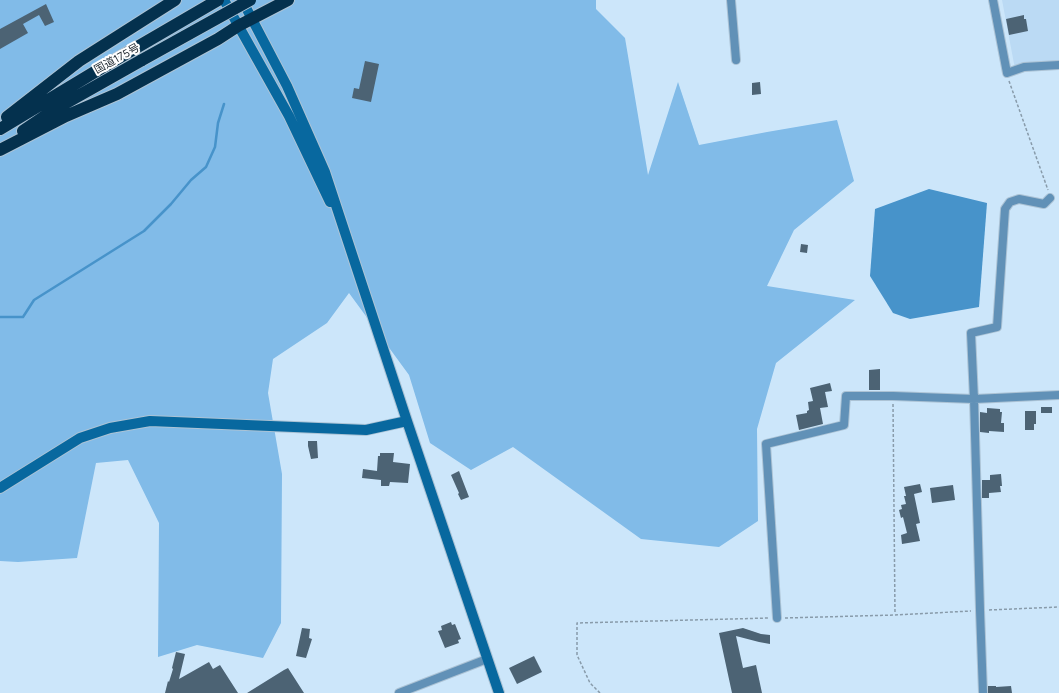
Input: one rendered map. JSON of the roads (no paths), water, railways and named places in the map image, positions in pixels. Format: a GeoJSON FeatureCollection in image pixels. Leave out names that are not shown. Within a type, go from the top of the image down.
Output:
{"type":"FeatureCollection","features":[{"type":"Feature","properties":{"kind":"highway"},"geometry":{"type":"LineString","coordinates":[[0,123],[79,61],[175,0]]}},
{"type":"Feature","properties":{"kind":"highway","name":"国道175号"},"geometry":{"type":"LineString","coordinates":[[0,129],[134,48],[218,0]]}},
{"type":"Feature","properties":{"kind":"highway","name":"国道175号"},"geometry":{"type":"LineString","coordinates":[[0,146],[57,108],[250,0]]}},
{"type":"Feature","properties":{"kind":"highway"},"geometry":{"type":"LineString","coordinates":[[0,150],[66,116],[117,94],[218,39],[238,26],[288,0]]}},
{"type":"Feature","properties":{"kind":"street"},"geometry":{"type":"LineString","coordinates":[[224,0],[289,116],[349,242]]}},
{"type":"Feature","properties":{"kind":"street"},"geometry":{"type":"LineString","coordinates":[[242,0],[287,86],[326,172],[407,422],[499,693]]}},
{"type":"Feature","properties":{"kind":"street"},"geometry":{"type":"LineString","coordinates":[[731,0],[736,60]]}},
{"type":"Feature","properties":{"kind":"street"},"geometry":{"type":"LineString","coordinates":[[993,0],[1007,73],[1024,67],[1059,65]]}},
{"type":"Feature","properties":{"kind":"street"},"geometry":{"type":"LineString","coordinates":[[983,693],[971,333],[997,327],[1005,209],[1010,202],[1019,199],[1044,204],[1050,198]]}},
{"type":"Feature","properties":{"kind":"street"},"geometry":{"type":"LineString","coordinates":[[777,618],[766,444],[844,425],[846,396],[974,399],[1059,395]]}},
{"type":"Feature","properties":{"kind":"street"},"geometry":{"type":"LineString","coordinates":[[0,488],[80,438],[110,428],[150,421],[366,430],[407,422]]}},
{"type":"Feature","properties":{"kind":"street"},"geometry":{"type":"LineString","coordinates":[[399,693],[487,659]]}},
{"type":"Feature","properties":{"kind":"waterway"},"geometry":{"type":"LineString","coordinates":[[0,317],[23,317],[34,300],[144,231],[171,204],[191,180],[206,167],[215,147],[218,123],[224,104]]}}]}
